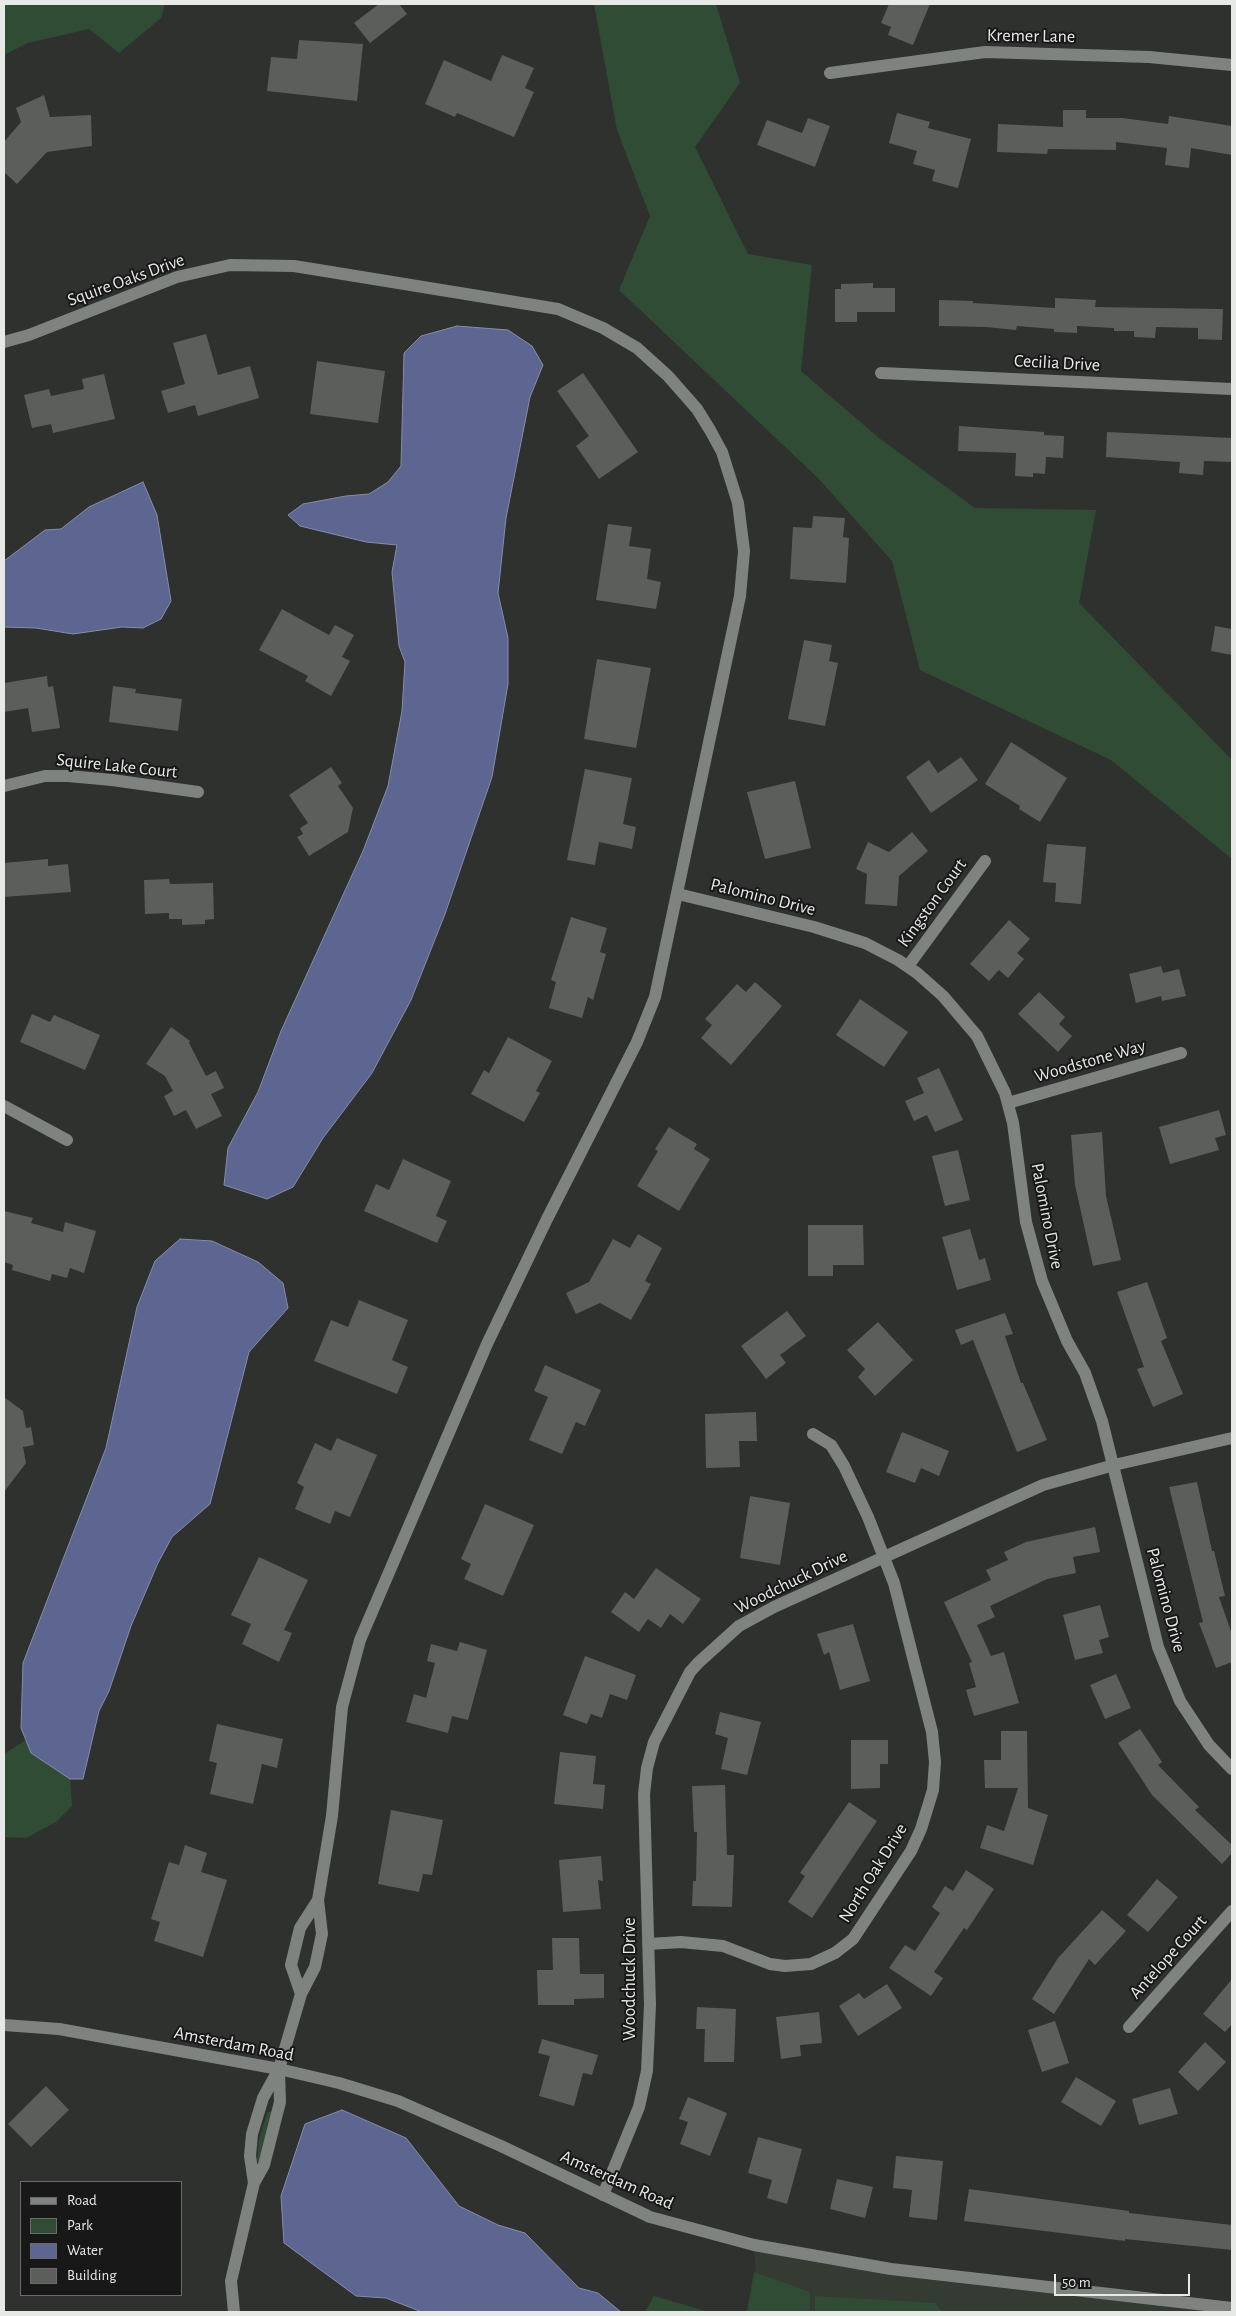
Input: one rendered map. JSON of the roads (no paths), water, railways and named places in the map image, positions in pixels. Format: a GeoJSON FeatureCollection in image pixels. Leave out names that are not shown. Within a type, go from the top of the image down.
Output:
{"type":"FeatureCollection","features":[{"type":"Feature","properties":{"kind":"street","name":"Kremer Lane"},"geometry":{"type":"LineString","coordinates":[[830,73],[985,52],[1149,56],[1232,65]]}},
{"type":"Feature","properties":{"kind":"street","name":"Squire Oaks Drive"},"geometry":{"type":"LineString","coordinates":[[4,342],[29,335],[177,277],[230,265],[294,266],[558,310],[603,328],[637,348],[668,376],[697,409],[710,430],[732,479],[738,504],[744,551],[740,596],[655,997],[637,1042],[547,1219],[487,1344],[360,1640],[342,1708],[332,1816],[318,1900]]}},
{"type":"Feature","properties":{"kind":"street","name":"Cecilia Drive"},"geometry":{"type":"LineString","coordinates":[[881,373],[1232,389]]}},
{"type":"Feature","properties":{"kind":"street","name":"Squire Lake Court"},"geometry":{"type":"LineString","coordinates":[[4,786],[45,776],[68,776],[198,792]]}},
{"type":"Feature","properties":{"kind":"street","name":"Kingston Court"},"geometry":{"type":"LineString","coordinates":[[908,966],[985,861]]}},
{"type":"Feature","properties":{"kind":"street","name":"Palomino Drive"},"geometry":{"type":"LineString","coordinates":[[678,894],[814,927],[865,943],[908,966],[943,996],[977,1036],[1008,1103],[1013,1123],[1026,1222],[1042,1281],[1067,1341],[1094,1394],[1114,1465],[1158,1648],[1180,1701],[1209,1745],[1232,1769]]}},
{"type":"Feature","properties":{"kind":"street","name":"Woodstone Way"},"geometry":{"type":"LineString","coordinates":[[1008,1103],[1181,1053]]}},
{"type":"Feature","properties":{"kind":"street"},"geometry":{"type":"LineString","coordinates":[[4,1106],[67,1140]]}},
{"type":"Feature","properties":{"kind":"street","name":"North Oak Drive"},"geometry":{"type":"LineString","coordinates":[[648,1944],[681,1942],[723,1946],[770,1964],[786,1966],[811,1964],[835,1953],[853,1939],[911,1851],[921,1829],[933,1790],[935,1762],[932,1732],[894,1583],[868,1517],[844,1466],[831,1445],[813,1434]]}},
{"type":"Feature","properties":{"kind":"street","name":"Woodchuck Drive"},"geometry":{"type":"LineString","coordinates":[[603,2195],[639,2107],[647,2071],[650,2005],[644,1794],[647,1768],[654,1742],[690,1672],[739,1626],[884,1557],[1043,1485],[1114,1465],[1232,1438]]}},
{"type":"Feature","properties":{"kind":"street"},"geometry":{"type":"LineString","coordinates":[[301,1994],[291,1965],[300,1928],[318,1900]]}},
{"type":"Feature","properties":{"kind":"street"},"geometry":{"type":"LineString","coordinates":[[254,2183],[250,2156],[252,2134],[263,2098],[280,2069],[301,1994],[314,1967],[322,1934],[318,1900]]}},
{"type":"Feature","properties":{"kind":"street","name":"Antelope Court"},"geometry":{"type":"LineString","coordinates":[[1129,2026],[1232,1911]]}},
{"type":"Feature","properties":{"kind":"street","name":"Amsterdam Road"},"geometry":{"type":"LineString","coordinates":[[4,2025],[59,2029],[280,2069],[339,2083],[398,2101],[650,2217],[754,2245],[891,2269],[1232,2308]]}},
{"type":"Feature","properties":{"kind":"street"},"geometry":{"type":"LineString","coordinates":[[234,2312],[232,2281],[254,2183],[264,2165],[280,2102],[280,2069]]}},
{"type":"Feature","properties":{"kind":"water"},"geometry":{"type":"Polygon","coordinates":[[[457,326],[508,330],[532,346],[543,365],[530,397],[506,518],[498,593],[508,638],[508,684],[492,777],[445,914],[411,1000],[372,1073],[323,1138],[293,1187],[267,1199],[224,1185],[228,1148],[258,1092],[281,1031],[363,851],[388,786],[402,711],[405,662],[399,646],[392,572],[397,545],[366,542],[300,526],[288,515],[303,504],[369,494],[388,482],[401,466],[404,353],[421,336],[457,326]]]}},
{"type":"Feature","properties":{"kind":"water"},"geometry":{"type":"Polygon","coordinates":[[[143,482],[157,515],[171,601],[161,619],[143,628],[122,627],[73,634],[36,628],[4,627],[4,561],[45,530],[61,529],[89,507],[143,482]]]}},
{"type":"Feature","properties":{"kind":"water"},"geometry":{"type":"Polygon","coordinates":[[[180,1239],[212,1241],[258,1262],[283,1283],[288,1308],[249,1352],[210,1504],[172,1537],[158,1563],[131,1626],[109,1691],[99,1711],[83,1779],[70,1779],[31,1753],[21,1728],[23,1663],[106,1448],[137,1307],[155,1261],[180,1239]]]}},
{"type":"Feature","properties":{"kind":"water"},"geometry":{"type":"Polygon","coordinates":[[[342,2110],[406,2138],[459,2206],[498,2225],[525,2233],[579,2288],[598,2293],[621,2312],[422,2312],[386,2298],[356,2296],[284,2243],[281,2196],[305,2124],[342,2110]]]}}]}
